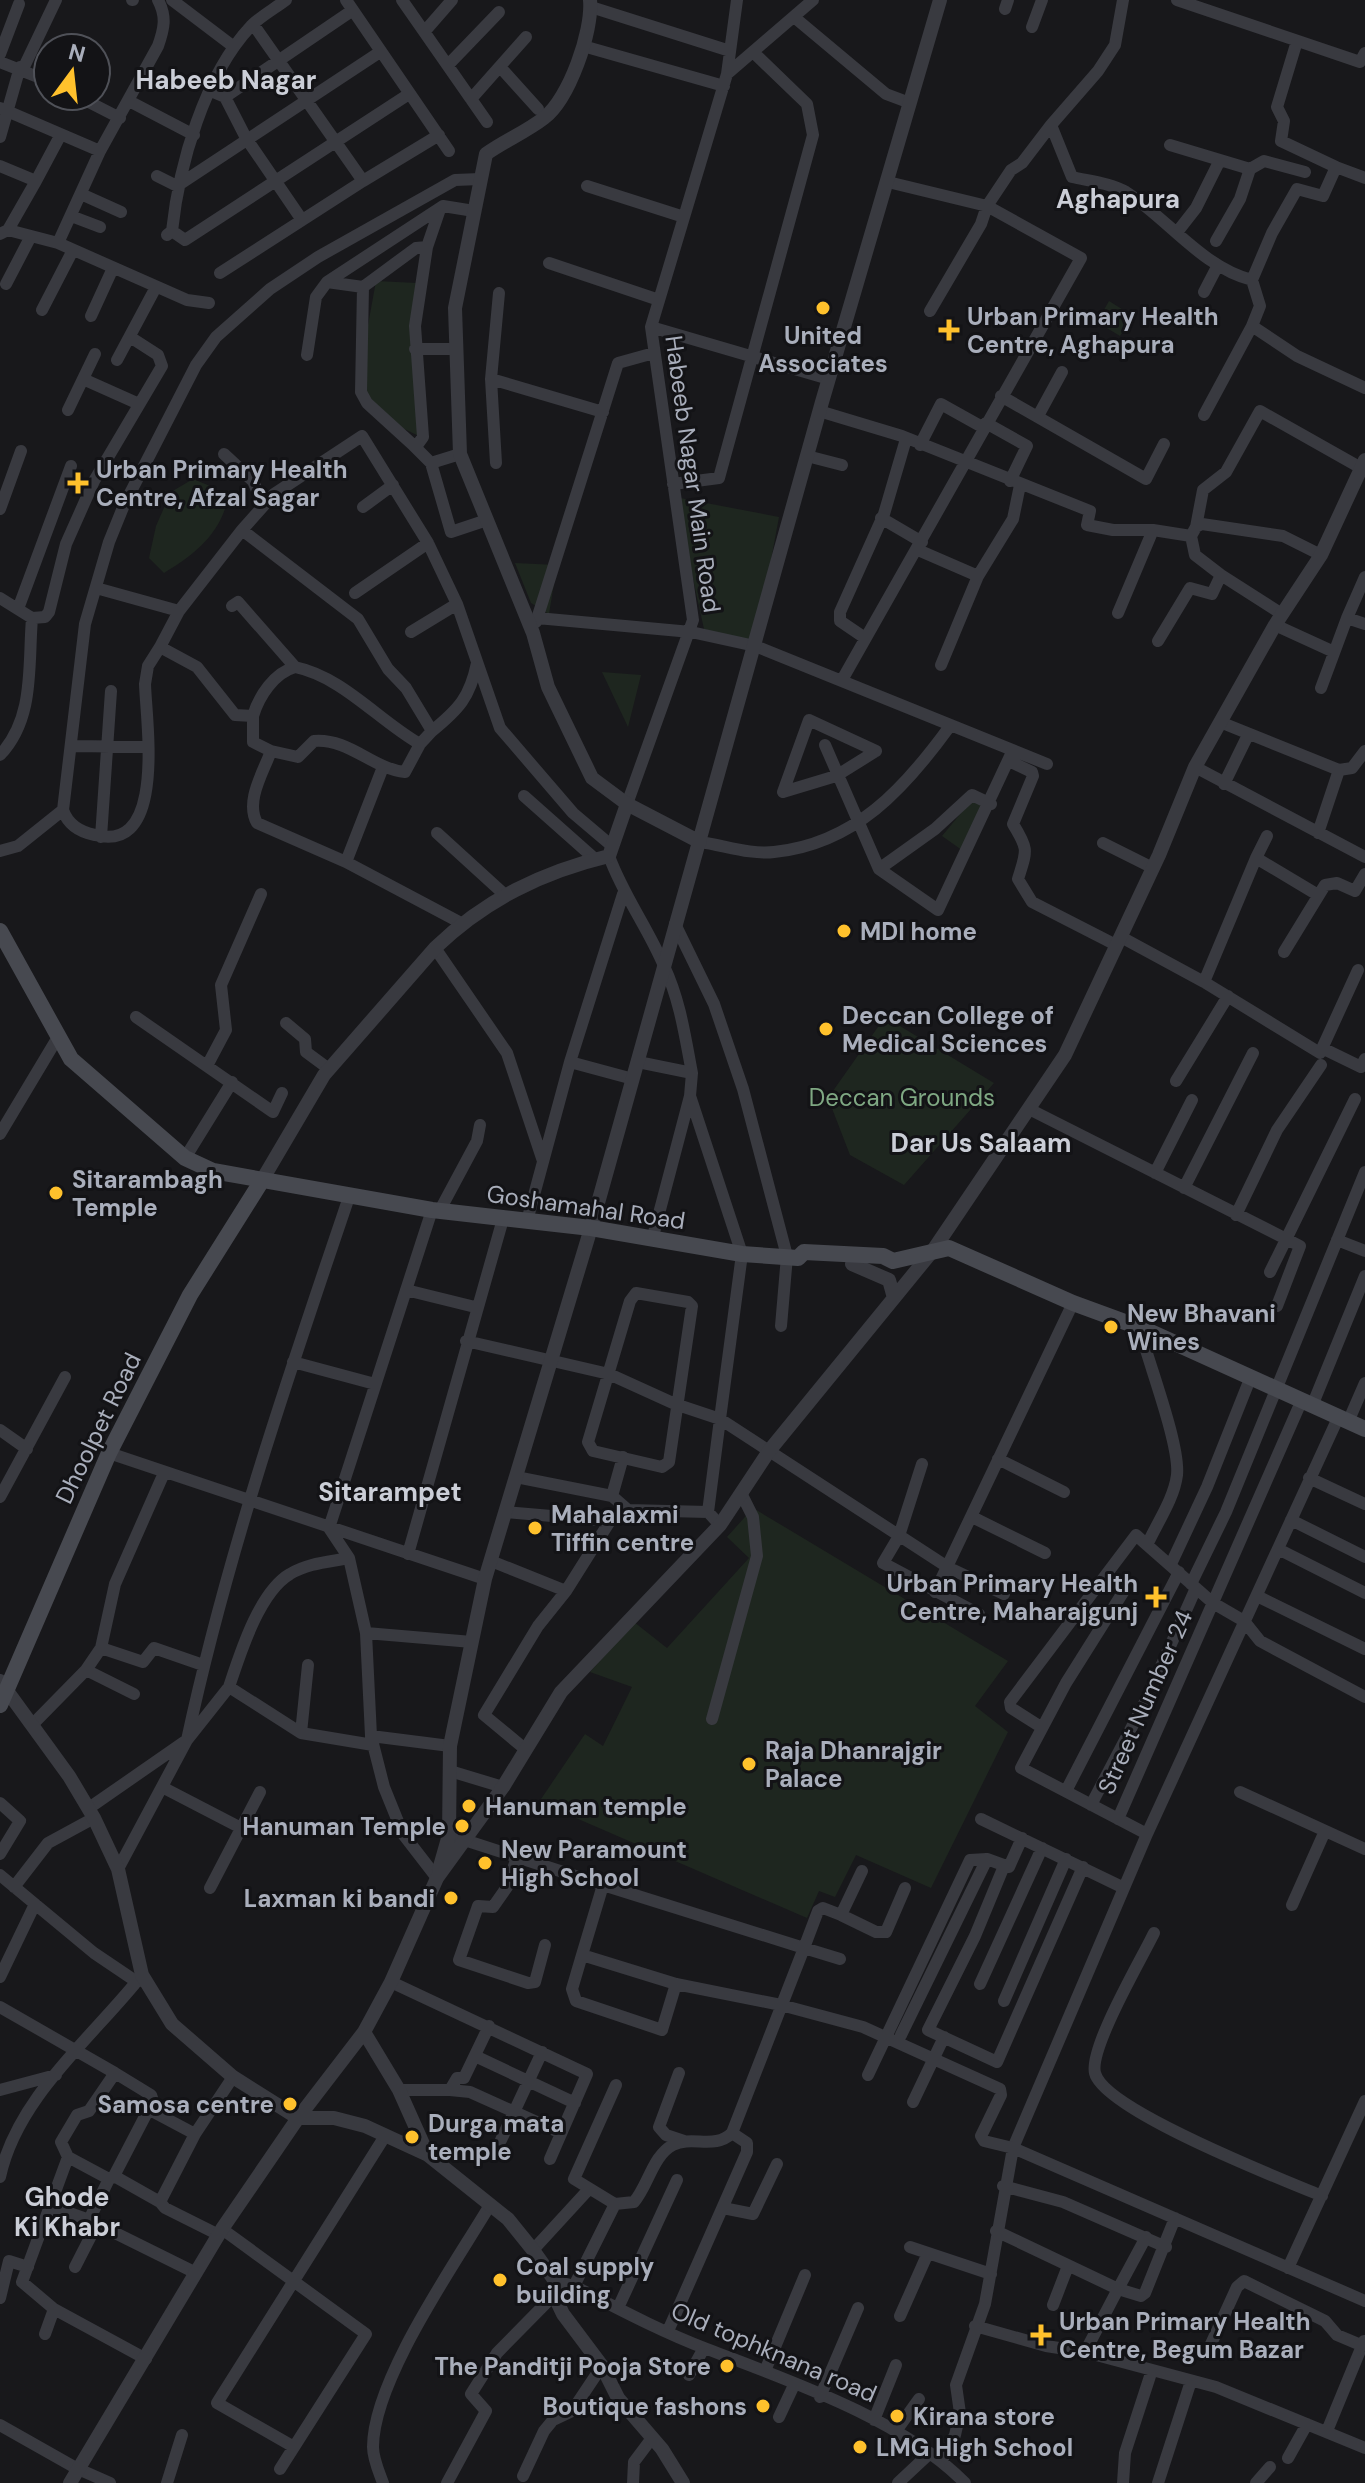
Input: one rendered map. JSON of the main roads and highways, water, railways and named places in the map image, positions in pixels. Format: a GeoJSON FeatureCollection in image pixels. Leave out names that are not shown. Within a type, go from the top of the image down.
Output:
{"type":"FeatureCollection","features":[{"type":"Feature","properties":{"kind":"main road","name":"Goshamahal Road"},"geometry":{"type":"LineString","coordinates":[[0,931],[71,1059],[185,1158],[213,1171],[261,1182],[436,1210],[591,1228],[742,1254],[792,1257],[804,1252],[883,1256],[893,1261],[907,1261],[934,1249],[949,1248],[1073,1303],[1144,1329],[1365,1429]]}},
{"type":"Feature","properties":{"kind":"main road","name":"Dhoolpet Road"},"geometry":{"type":"LineString","coordinates":[[3,1692],[109,1453],[190,1295],[261,1182]]}},
{"type":"Feature","properties":{"kind":"main road"},"geometry":{"type":"LineString","coordinates":[[792,1257],[804,1262],[884,1266],[893,1261]]}},
{"type":"Feature","properties":{"kind":"place","name":"United Associates"},"geometry":{"type":"Point","coordinates":[823,308]}},
{"type":"Feature","properties":{"kind":"place","name":"Urban Primary Health Centre, Aghapura"},"geometry":{"type":"Point","coordinates":[949,330]}},
{"type":"Feature","properties":{"kind":"place","name":"Urban Primary Health Centre, Afzal Sagar"},"geometry":{"type":"Point","coordinates":[78,483]}},
{"type":"Feature","properties":{"kind":"place","name":"MDI home"},"geometry":{"type":"Point","coordinates":[844,931]}},
{"type":"Feature","properties":{"kind":"place","name":"Deccan College of Medical Sciences"},"geometry":{"type":"Point","coordinates":[826,1029]}},
{"type":"Feature","properties":{"kind":"place","name":"Sitarambagh Temple"},"geometry":{"type":"Point","coordinates":[56,1193]}},
{"type":"Feature","properties":{"kind":"place","name":"New Bhavani Wines"},"geometry":{"type":"Point","coordinates":[1111,1327]}},
{"type":"Feature","properties":{"kind":"place","name":"Mahalaxmi Tiffin centre"},"geometry":{"type":"Point","coordinates":[535,1528]}},
{"type":"Feature","properties":{"kind":"place","name":"Urban Primary Health Centre, Maharajgunj"},"geometry":{"type":"Point","coordinates":[1156,1597]}},
{"type":"Feature","properties":{"kind":"place","name":"Raja Dhanrajgir Palace"},"geometry":{"type":"Point","coordinates":[749,1764]}},
{"type":"Feature","properties":{"kind":"place","name":"Hanuman temple"},"geometry":{"type":"Point","coordinates":[469,1806]}},
{"type":"Feature","properties":{"kind":"place","name":"Hanuman Temple"},"geometry":{"type":"Point","coordinates":[462,1826]}},
{"type":"Feature","properties":{"kind":"place","name":"New Paramount High School"},"geometry":{"type":"Point","coordinates":[485,1863]}},
{"type":"Feature","properties":{"kind":"place","name":"Laxman ki bandi"},"geometry":{"type":"Point","coordinates":[451,1898]}},
{"type":"Feature","properties":{"kind":"place","name":"Samosa centre"},"geometry":{"type":"Point","coordinates":[290,2104]}},
{"type":"Feature","properties":{"kind":"place","name":"Durga mata temple"},"geometry":{"type":"Point","coordinates":[412,2137]}},
{"type":"Feature","properties":{"kind":"place","name":"Coal supply building"},"geometry":{"type":"Point","coordinates":[500,2280]}},
{"type":"Feature","properties":{"kind":"place","name":"Urban Primary Health Centre, Begum Bazar"},"geometry":{"type":"Point","coordinates":[1041,2335]}},
{"type":"Feature","properties":{"kind":"place","name":"The Panditji Pooja Store"},"geometry":{"type":"Point","coordinates":[727,2366]}},
{"type":"Feature","properties":{"kind":"place","name":"Boutique fashons"},"geometry":{"type":"Point","coordinates":[763,2406]}},
{"type":"Feature","properties":{"kind":"place","name":"Kirana store"},"geometry":{"type":"Point","coordinates":[897,2416]}},
{"type":"Feature","properties":{"kind":"place","name":"LMG High School"},"geometry":{"type":"Point","coordinates":[860,2447]}},
{"type":"Feature","properties":{"kind":"district","name":"Habeeb Nagar"},"geometry":{"type":"Point","coordinates":[226,80]}},
{"type":"Feature","properties":{"kind":"district","name":"Aghapura"},"geometry":{"type":"Point","coordinates":[1118,199]}},
{"type":"Feature","properties":{"kind":"district","name":"Dar Us Salaam"},"geometry":{"type":"Point","coordinates":[981,1143]}},
{"type":"Feature","properties":{"kind":"district","name":"Sitarampet"},"geometry":{"type":"Point","coordinates":[390,1492]}},
{"type":"Feature","properties":{"kind":"district","name":"Ghode Ki Khabr"},"geometry":{"type":"Point","coordinates":[67,2212]}},
{"type":"Feature","properties":{"kind":"park label","name":"Deccan Grounds"},"geometry":{"type":"Point","coordinates":[902,1097]}}]}
